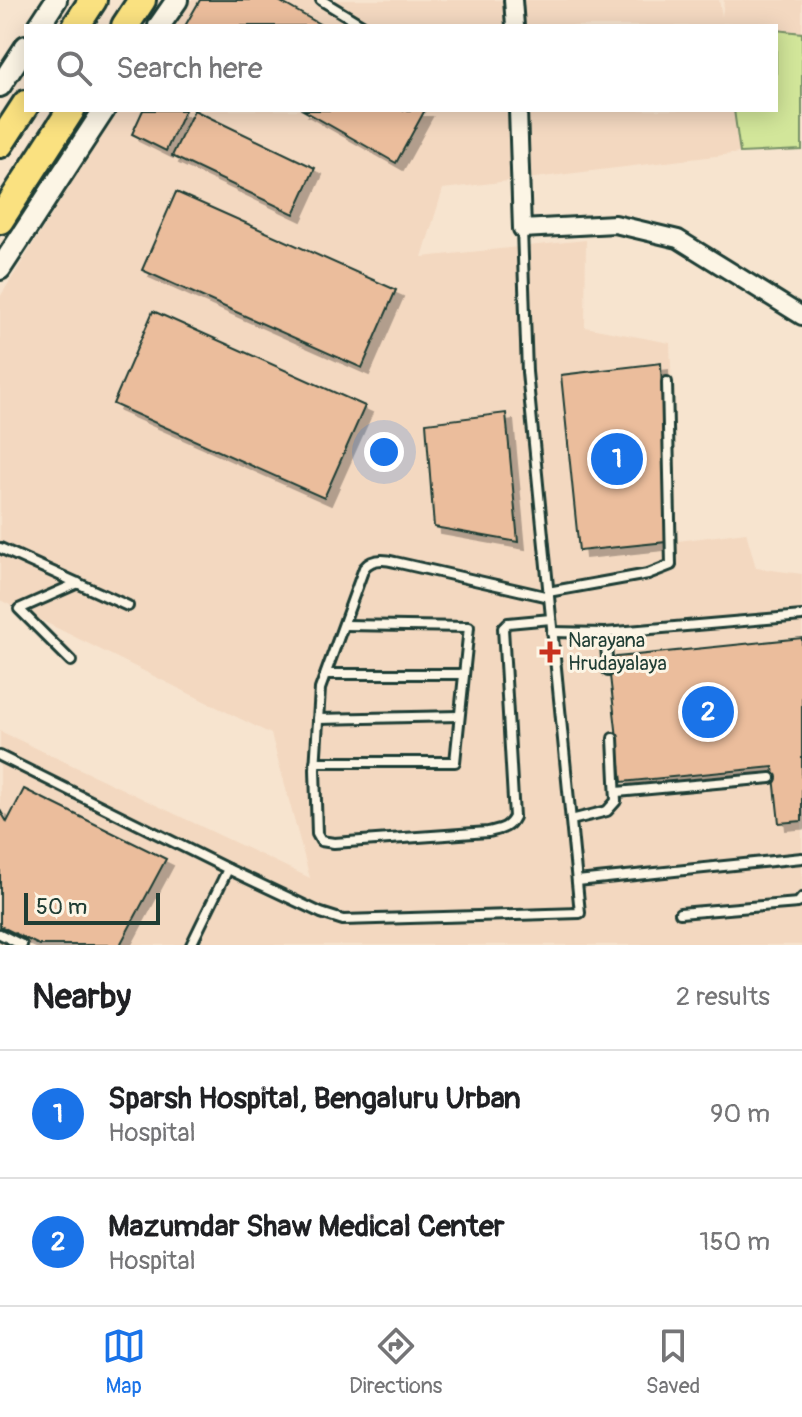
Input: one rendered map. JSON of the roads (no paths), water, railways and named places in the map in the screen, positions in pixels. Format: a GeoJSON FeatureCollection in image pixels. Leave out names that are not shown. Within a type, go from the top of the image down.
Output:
{"type":"FeatureCollection","features":[{"type":"Feature","properties":{"kind":"highway"},"geometry":{"type":"LineString","coordinates":[[77,24],[93,0]]}},
{"type":"Feature","properties":{"kind":"highway"},"geometry":{"type":"LineString","coordinates":[[126,24],[142,0]]}},
{"type":"Feature","properties":{"kind":"highway"},"geometry":{"type":"LineString","coordinates":[[0,144],[24,107]]}},
{"type":"Feature","properties":{"kind":"highway"},"geometry":{"type":"LineString","coordinates":[[0,220],[70,112]]}},
{"type":"Feature","properties":{"kind":"street"},"geometry":{"type":"LineString","coordinates":[[160,24],[177,0]]}},
{"type":"Feature","properties":{"kind":"street"},"geometry":{"type":"LineString","coordinates":[[513,0],[515,24]]}},
{"type":"Feature","properties":{"kind":"street"},"geometry":{"type":"LineString","coordinates":[[40,24],[54,1]]}},
{"type":"Feature","properties":{"kind":"street"},"geometry":{"type":"LineString","coordinates":[[0,86],[24,49]]}},
{"type":"Feature","properties":{"kind":"street"},"geometry":{"type":"LineString","coordinates":[[0,269],[103,112]]}},
{"type":"Feature","properties":{"kind":"street"},"geometry":{"type":"LineString","coordinates":[[518,112],[522,229],[615,224],[678,239],[802,316]]}},
{"type":"Feature","properties":{"kind":"lane"},"geometry":{"type":"LineString","coordinates":[[321,0],[360,24]]}},
{"type":"Feature","properties":{"kind":"lane"},"geometry":{"type":"LineString","coordinates":[[0,756],[228,869],[321,913],[343,920],[580,913],[527,372],[522,229]]}},
{"type":"Feature","properties":{"kind":"lane"},"geometry":{"type":"LineString","coordinates":[[551,619],[508,623],[503,628],[514,817],[510,824],[488,832],[334,843],[321,841],[317,834],[315,762],[320,689],[368,562],[395,562],[548,594],[648,574],[671,565],[667,382]]}},
{"type":"Feature","properties":{"kind":"lane"},"geometry":{"type":"LineString","coordinates":[[0,548],[128,606]]}},
{"type":"Feature","properties":{"kind":"lane"},"geometry":{"type":"LineString","coordinates":[[71,661],[19,609],[78,583]]}},
{"type":"Feature","properties":{"kind":"lane"},"geometry":{"type":"LineString","coordinates":[[552,632],[605,633],[802,616]]}},
{"type":"Feature","properties":{"kind":"lane"},"geometry":{"type":"LineString","coordinates":[[315,762],[455,762],[469,627],[344,625]]}},
{"type":"Feature","properties":{"kind":"lane"},"geometry":{"type":"LineString","coordinates":[[605,633],[608,671]]}},
{"type":"Feature","properties":{"kind":"lane"},"geometry":{"type":"LineString","coordinates":[[327,674],[464,674]]}},
{"type":"Feature","properties":{"kind":"lane"},"geometry":{"type":"LineString","coordinates":[[318,719],[459,716]]}},
{"type":"Feature","properties":{"kind":"lane"},"geometry":{"type":"LineString","coordinates":[[571,820],[607,811],[616,801],[613,738]]}},
{"type":"Feature","properties":{"kind":"lane"},"geometry":{"type":"LineString","coordinates":[[617,792],[771,778]]}},
{"type":"Feature","properties":{"kind":"lane"},"geometry":{"type":"LineString","coordinates":[[577,881],[802,858]]}},
{"type":"Feature","properties":{"kind":"lane"},"geometry":{"type":"LineString","coordinates":[[191,945],[228,869]]}},
{"type":"Feature","properties":{"kind":"lane"},"geometry":{"type":"LineString","coordinates":[[680,913],[798,903],[802,898]]}},
{"type":"Feature","properties":{"kind":"lane"},"geometry":{"type":"LineString","coordinates":[[0,934],[22,945]]}},
{"type":"Feature","properties":{"kind":"place","name":"Sparsh Hospital, Bengaluru Urban"},"geometry":{"type":"Point","coordinates":[617,459]}},
{"type":"Feature","properties":{"kind":"place","name":"Narayana Hrudayalaya"},"geometry":{"type":"Point","coordinates":[550,652]}},
{"type":"Feature","properties":{"kind":"place","name":"Mazumdar Shaw Medical Center"},"geometry":{"type":"Point","coordinates":[708,712]}}]}
